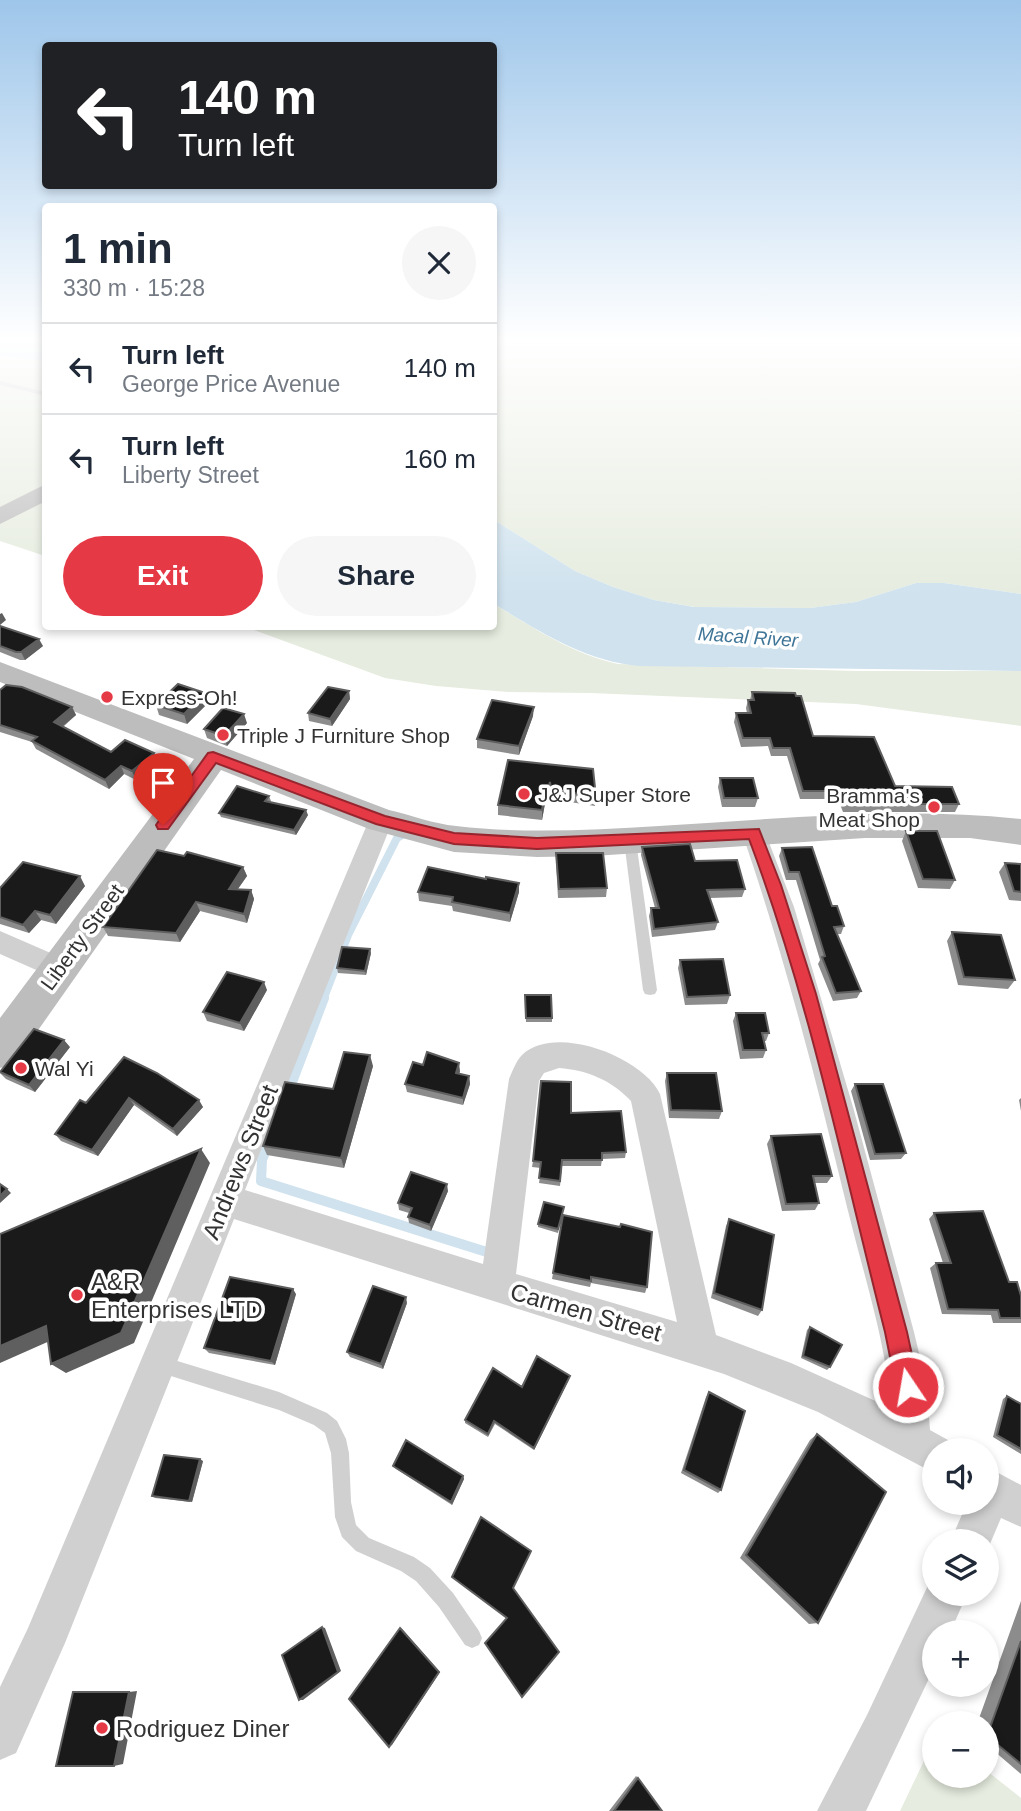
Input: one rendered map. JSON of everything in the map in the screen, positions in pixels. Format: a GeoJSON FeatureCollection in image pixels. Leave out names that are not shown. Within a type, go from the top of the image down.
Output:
{"type":"FeatureCollection","features":[{"type":"Feature","properties":{"kind":"main road"},"geometry":{"type":"LineString","coordinates":[[0,517],[42,493]]}},
{"type":"Feature","properties":{"kind":"main road"},"geometry":{"type":"LineString","coordinates":[[0,671],[213,757],[381,820],[454,839],[537,844],[927,825],[1021,832]]}},
{"type":"Feature","properties":{"kind":"main road","name":"Liberty Street"},"geometry":{"type":"LineString","coordinates":[[0,1050],[213,757]]}},
{"type":"Feature","properties":{"kind":"street","name":"Andrews Street"},"geometry":{"type":"LineString","coordinates":[[0,1737],[43,1643],[381,820]]}},
{"type":"Feature","properties":{"kind":"street"},"geometry":{"type":"LineString","coordinates":[[754,833],[781,906],[838,1107],[922,1443]]}},
{"type":"Feature","properties":{"kind":"street"},"geometry":{"type":"LineString","coordinates":[[0,942],[59,969]]}},
{"type":"Feature","properties":{"kind":"street"},"geometry":{"type":"LineString","coordinates":[[497,1286],[524,1079],[533,1064],[547,1057],[568,1056],[593,1061],[619,1072],[637,1084],[645,1094],[700,1345]]}},
{"type":"Feature","properties":{"kind":"street","name":"Carmen Street"},"geometry":{"type":"LineString","coordinates":[[224,1199],[497,1286],[700,1345],[844,1402],[922,1446]]}},
{"type":"Feature","properties":{"kind":"street"},"geometry":{"type":"LineString","coordinates":[[978,1529],[1000,1495]]}},
{"type":"Feature","properties":{"kind":"street"},"geometry":{"type":"LineString","coordinates":[[841,1811],[888,1720],[940,1606]]}},
{"type":"Feature","properties":{"kind":"lane"},"geometry":{"type":"LineString","coordinates":[[630,841],[650,990]]}},
{"type":"Feature","properties":{"kind":"lane"},"geometry":{"type":"LineString","coordinates":[[157,1364],[274,1400],[319,1417],[330,1426],[338,1441],[347,1526],[355,1539],[415,1568],[437,1588],[472,1638]]}},
{"type":"Feature","properties":{"kind":"shaded area"},"geometry":{"type":"Polygon","coordinates":[[[0,427],[42,427],[42,555],[0,541],[0,427]]]}},
{"type":"Feature","properties":{"kind":"shaded area"},"geometry":{"type":"Polygon","coordinates":[[[497,427],[1021,427],[1021,594],[944,583],[916,583],[856,602],[810,608],[695,607],[654,600],[575,571],[497,522],[497,427]]]}},
{"type":"Feature","properties":{"kind":"shaded area"},"geometry":{"type":"Polygon","coordinates":[[[497,606],[569,647],[618,664],[855,671],[1021,671],[1021,726],[856,704],[508,692],[436,686],[385,678],[254,630],[497,630],[497,606]]]}},
{"type":"Feature","properties":{"kind":"shaded area"},"geometry":{"type":"Polygon","coordinates":[[[922,1765],[922,1788],[999,1788],[999,1781],[1021,1798],[1021,1811],[900,1811],[922,1765]]]}},
{"type":"Feature","properties":{"kind":"water","name":"Macal River"},"geometry":{"type":"Polygon","coordinates":[[[497,522],[575,571],[654,600],[694,607],[810,608],[856,602],[916,583],[944,583],[1021,594],[1021,671],[640,666],[582,652],[497,606],[497,522]]]}},
{"type":"Feature","properties":{"kind":"building"},"geometry":{"type":"Polygon","coordinates":[[[0,626],[39,639],[21,652],[16,652],[0,646],[0,626]]]}},
{"type":"Feature","properties":{"kind":"building"},"geometry":{"type":"Polygon","coordinates":[[[178,684],[205,693],[184,714],[156,705],[178,684]]]}},
{"type":"Feature","properties":{"kind":"building"},"geometry":{"type":"Polygon","coordinates":[[[6,685],[22,687],[72,707],[54,722],[111,752],[125,740],[154,753],[132,771],[121,766],[105,780],[32,741],[37,737],[0,725],[0,690],[6,685]]]}},
{"type":"Feature","properties":{"kind":"building"},"geometry":{"type":"Polygon","coordinates":[[[328,687],[349,691],[330,719],[308,713],[328,687]]]}},
{"type":"Feature","properties":{"kind":"building"},"geometry":{"type":"Polygon","coordinates":[[[752,692],[795,693],[796,696],[801,696],[813,736],[874,737],[895,786],[952,787],[959,804],[846,804],[841,791],[803,791],[790,748],[773,748],[770,738],[743,738],[736,713],[751,713],[748,700],[754,700],[752,692]]]}},
{"type":"Feature","properties":{"kind":"building"},"geometry":{"type":"Polygon","coordinates":[[[492,700],[534,707],[519,746],[477,739],[492,700]]]}},
{"type":"Feature","properties":{"kind":"building"},"geometry":{"type":"Polygon","coordinates":[[[223,708],[244,714],[224,736],[204,729],[223,708]]]}},
{"type":"Feature","properties":{"kind":"building"},"geometry":{"type":"Polygon","coordinates":[[[508,760],[593,769],[596,797],[551,789],[550,782],[542,810],[498,805],[508,760]]]}},
{"type":"Feature","properties":{"kind":"building"},"geometry":{"type":"Polygon","coordinates":[[[720,778],[753,778],[758,798],[724,798],[720,778]]]}},
{"type":"Feature","properties":{"kind":"building"},"geometry":{"type":"Polygon","coordinates":[[[237,786],[269,796],[265,801],[306,810],[294,830],[219,813],[237,786]]]}},
{"type":"Feature","properties":{"kind":"building"},"geometry":{"type":"Polygon","coordinates":[[[906,831],[937,831],[955,880],[923,879],[906,831]]]}},
{"type":"Feature","properties":{"kind":"building"},"geometry":{"type":"Polygon","coordinates":[[[690,844],[695,861],[737,860],[745,889],[707,890],[718,922],[654,929],[651,908],[659,908],[642,847],[690,844]]]}},
{"type":"Feature","properties":{"kind":"building"},"geometry":{"type":"Polygon","coordinates":[[[812,847],[832,906],[837,906],[844,926],[834,927],[861,991],[836,993],[822,957],[825,956],[799,872],[789,872],[782,848],[812,847]]]}},
{"type":"Feature","properties":{"kind":"building"},"geometry":{"type":"Polygon","coordinates":[[[157,850],[184,856],[187,852],[243,867],[229,889],[251,890],[244,914],[196,902],[176,933],[103,927],[157,850]]]}},
{"type":"Feature","properties":{"kind":"building"},"geometry":{"type":"Polygon","coordinates":[[[556,853],[603,853],[607,888],[559,889],[556,853]]]}},
{"type":"Feature","properties":{"kind":"building"},"geometry":{"type":"Polygon","coordinates":[[[23,862],[80,876],[50,915],[35,911],[23,925],[0,917],[0,888],[23,862]]]}},
{"type":"Feature","properties":{"kind":"building"},"geometry":{"type":"Polygon","coordinates":[[[1005,863],[1021,864],[1021,892],[1014,891],[1005,863]]]}},
{"type":"Feature","properties":{"kind":"building"},"geometry":{"type":"Polygon","coordinates":[[[428,867],[519,883],[510,913],[452,902],[453,897],[418,892],[428,867]]]}},
{"type":"Feature","properties":{"kind":"building"},"geometry":{"type":"Polygon","coordinates":[[[952,932],[1001,935],[1015,980],[964,977],[952,932]]]}},
{"type":"Feature","properties":{"kind":"building"},"geometry":{"type":"Polygon","coordinates":[[[342,947],[370,949],[365,971],[337,968],[342,947]]]}},
{"type":"Feature","properties":{"kind":"building"},"geometry":{"type":"Polygon","coordinates":[[[723,959],[730,995],[687,997],[680,960],[723,959]]]}},
{"type":"Feature","properties":{"kind":"building"},"geometry":{"type":"Polygon","coordinates":[[[227,972],[264,982],[240,1023],[203,1012],[227,972]]]}},
{"type":"Feature","properties":{"kind":"building"},"geometry":{"type":"Polygon","coordinates":[[[525,995],[551,995],[552,1018],[526,1018],[525,995]]]}},
{"type":"Feature","properties":{"kind":"building"},"geometry":{"type":"Polygon","coordinates":[[[736,1013],[765,1013],[769,1033],[762,1033],[766,1050],[743,1050],[736,1013]]]}},
{"type":"Feature","properties":{"kind":"building"},"geometry":{"type":"Polygon","coordinates":[[[34,1029],[64,1040],[29,1085],[0,1072],[34,1029]]]}},
{"type":"Feature","properties":{"kind":"building"},"geometry":{"type":"Polygon","coordinates":[[[344,1052],[370,1055],[341,1158],[263,1146],[285,1082],[333,1089],[344,1052]]]}},
{"type":"Feature","properties":{"kind":"building"},"geometry":{"type":"Polygon","coordinates":[[[427,1052],[459,1063],[456,1073],[469,1076],[463,1098],[405,1084],[413,1062],[423,1065],[427,1052]]]}},
{"type":"Feature","properties":{"kind":"building"},"geometry":{"type":"Polygon","coordinates":[[[124,1057],[157,1073],[199,1100],[173,1129],[129,1098],[92,1150],[55,1134],[80,1100],[86,1103],[124,1057]]]}},
{"type":"Feature","properties":{"kind":"building"},"geometry":{"type":"Polygon","coordinates":[[[667,1073],[716,1073],[722,1111],[671,1110],[667,1073]]]}},
{"type":"Feature","properties":{"kind":"building"},"geometry":{"type":"Polygon","coordinates":[[[541,1081],[571,1082],[571,1113],[621,1111],[626,1152],[602,1153],[602,1160],[562,1160],[560,1181],[539,1178],[541,1162],[533,1161],[541,1081]]]}},
{"type":"Feature","properties":{"kind":"building"},"geometry":{"type":"Polygon","coordinates":[[[855,1084],[883,1084],[906,1153],[875,1154],[855,1084]]]}},
{"type":"Feature","properties":{"kind":"building"},"geometry":{"type":"Polygon","coordinates":[[[821,1134],[832,1176],[813,1176],[819,1203],[786,1204],[771,1136],[821,1134]]]}},
{"type":"Feature","properties":{"kind":"building","name":"A&R Enterprises LTD"},"geometry":{"type":"Polygon","coordinates":[[[201,1149],[121,1333],[51,1364],[46,1326],[0,1346],[0,1234],[201,1149]]]}},
{"type":"Feature","properties":{"kind":"building"},"geometry":{"type":"Polygon","coordinates":[[[411,1172],[447,1184],[430,1225],[408,1217],[412,1208],[398,1203],[411,1172]]]}},
{"type":"Feature","properties":{"kind":"building"},"geometry":{"type":"Polygon","coordinates":[[[0,1184],[7,1189],[0,1196],[0,1184]]]}},
{"type":"Feature","properties":{"kind":"building"},"geometry":{"type":"Polygon","coordinates":[[[544,1202],[564,1207],[558,1229],[538,1224],[544,1202]]]}},
{"type":"Feature","properties":{"kind":"building"},"geometry":{"type":"Polygon","coordinates":[[[983,1211],[1009,1282],[1017,1282],[1021,1296],[1021,1318],[1000,1318],[998,1310],[948,1309],[936,1263],[951,1263],[934,1213],[983,1211]]]}},
{"type":"Feature","properties":{"kind":"building"},"geometry":{"type":"Polygon","coordinates":[[[563,1215],[652,1232],[647,1287],[591,1277],[591,1281],[553,1273],[563,1215]]]}},
{"type":"Feature","properties":{"kind":"building"},"geometry":{"type":"Polygon","coordinates":[[[729,1219],[774,1235],[762,1310],[714,1293],[729,1219]]]}},
{"type":"Feature","properties":{"kind":"building"},"geometry":{"type":"Polygon","coordinates":[[[230,1277],[293,1289],[271,1361],[204,1348],[230,1277]]]}},
{"type":"Feature","properties":{"kind":"building"},"geometry":{"type":"Polygon","coordinates":[[[373,1286],[406,1297],[381,1364],[347,1352],[373,1286]]]}},
{"type":"Feature","properties":{"kind":"building"},"geometry":{"type":"Polygon","coordinates":[[[810,1327],[842,1345],[830,1367],[803,1356],[810,1327]]]}},
{"type":"Feature","properties":{"kind":"building"},"geometry":{"type":"Polygon","coordinates":[[[537,1356],[570,1376],[534,1448],[494,1421],[488,1434],[465,1420],[493,1368],[522,1387],[537,1356]]]}},
{"type":"Feature","properties":{"kind":"building"},"geometry":{"type":"Polygon","coordinates":[[[709,1392],[745,1411],[721,1490],[684,1470],[709,1392]]]}},
{"type":"Feature","properties":{"kind":"building"},"geometry":{"type":"Polygon","coordinates":[[[1007,1396],[1021,1404],[1021,1449],[997,1435],[1007,1396]]]}},
{"type":"Feature","properties":{"kind":"building"},"geometry":{"type":"Polygon","coordinates":[[[817,1434],[886,1492],[818,1623],[746,1555],[817,1434]]]}},
{"type":"Feature","properties":{"kind":"building"},"geometry":{"type":"Polygon","coordinates":[[[406,1440],[463,1476],[451,1502],[393,1466],[406,1440]]]}},
{"type":"Feature","properties":{"kind":"building"},"geometry":{"type":"Polygon","coordinates":[[[164,1455],[200,1459],[189,1501],[152,1496],[164,1455]]]}},
{"type":"Feature","properties":{"kind":"building"},"geometry":{"type":"Polygon","coordinates":[[[481,1517],[531,1551],[513,1588],[559,1652],[522,1697],[485,1643],[507,1618],[452,1577],[481,1517]]]}},
{"type":"Feature","properties":{"kind":"building"},"geometry":{"type":"Polygon","coordinates":[[[322,1627],[338,1672],[299,1700],[282,1655],[322,1627]]]}},
{"type":"Feature","properties":{"kind":"building"},"geometry":{"type":"Polygon","coordinates":[[[400,1628],[439,1672],[389,1747],[349,1699],[400,1628]]]}},
{"type":"Feature","properties":{"kind":"building"},"geometry":{"type":"Polygon","coordinates":[[[1021,1641],[1021,1764],[999,1746],[999,1711],[996,1711],[1021,1641]]]}},
{"type":"Feature","properties":{"kind":"building","name":"Rodriguez Diner"},"geometry":{"type":"Polygon","coordinates":[[[73,1692],[129,1692],[114,1766],[56,1766],[73,1692]]]}},
{"type":"Feature","properties":{"kind":"building"},"geometry":{"type":"Polygon","coordinates":[[[638,1778],[662,1811],[614,1811],[638,1778]]]}},
{"type":"Feature","properties":{"kind":"waterway"},"geometry":{"type":"LineString","coordinates":[[323,1000],[348,935],[397,838],[405,833]]}},
{"type":"Feature","properties":{"kind":"waterway"},"geometry":{"type":"LineString","coordinates":[[289,1090],[324,998]]}},
{"type":"Feature","properties":{"kind":"waterway"},"geometry":{"type":"LineString","coordinates":[[268,1145],[262,1160],[261,1181],[493,1254]]}},
{"type":"Feature","properties":{"kind":"place","name":"Express-Oh!"},"geometry":{"type":"Point","coordinates":[107,697]}},
{"type":"Feature","properties":{"kind":"place","name":"Triple J Furniture Shop"},"geometry":{"type":"Point","coordinates":[223,735]}},
{"type":"Feature","properties":{"kind":"place","name":"J&J Super Store"},"geometry":{"type":"Point","coordinates":[524,794]}},
{"type":"Feature","properties":{"kind":"place","name":"Bramma's Meat Shop"},"geometry":{"type":"Point","coordinates":[934,807]}},
{"type":"Feature","properties":{"kind":"place","name":"Wal Yi"},"geometry":{"type":"Point","coordinates":[21,1068]}},
{"type":"Feature","properties":{"kind":"place","name":"A&R Enterprises LTD"},"geometry":{"type":"Point","coordinates":[77,1295]}},
{"type":"Feature","properties":{"kind":"place","name":"Rodriguez Diner"},"geometry":{"type":"Point","coordinates":[102,1728]}},
{"type":"Feature","properties":{"kind":"route"},"geometry":{"type":"LineString","coordinates":[[163,825],[213,757],[381,820],[454,839],[537,844],[593,843],[754,833],[774,885],[807,994],[908,1387]]}}]}
